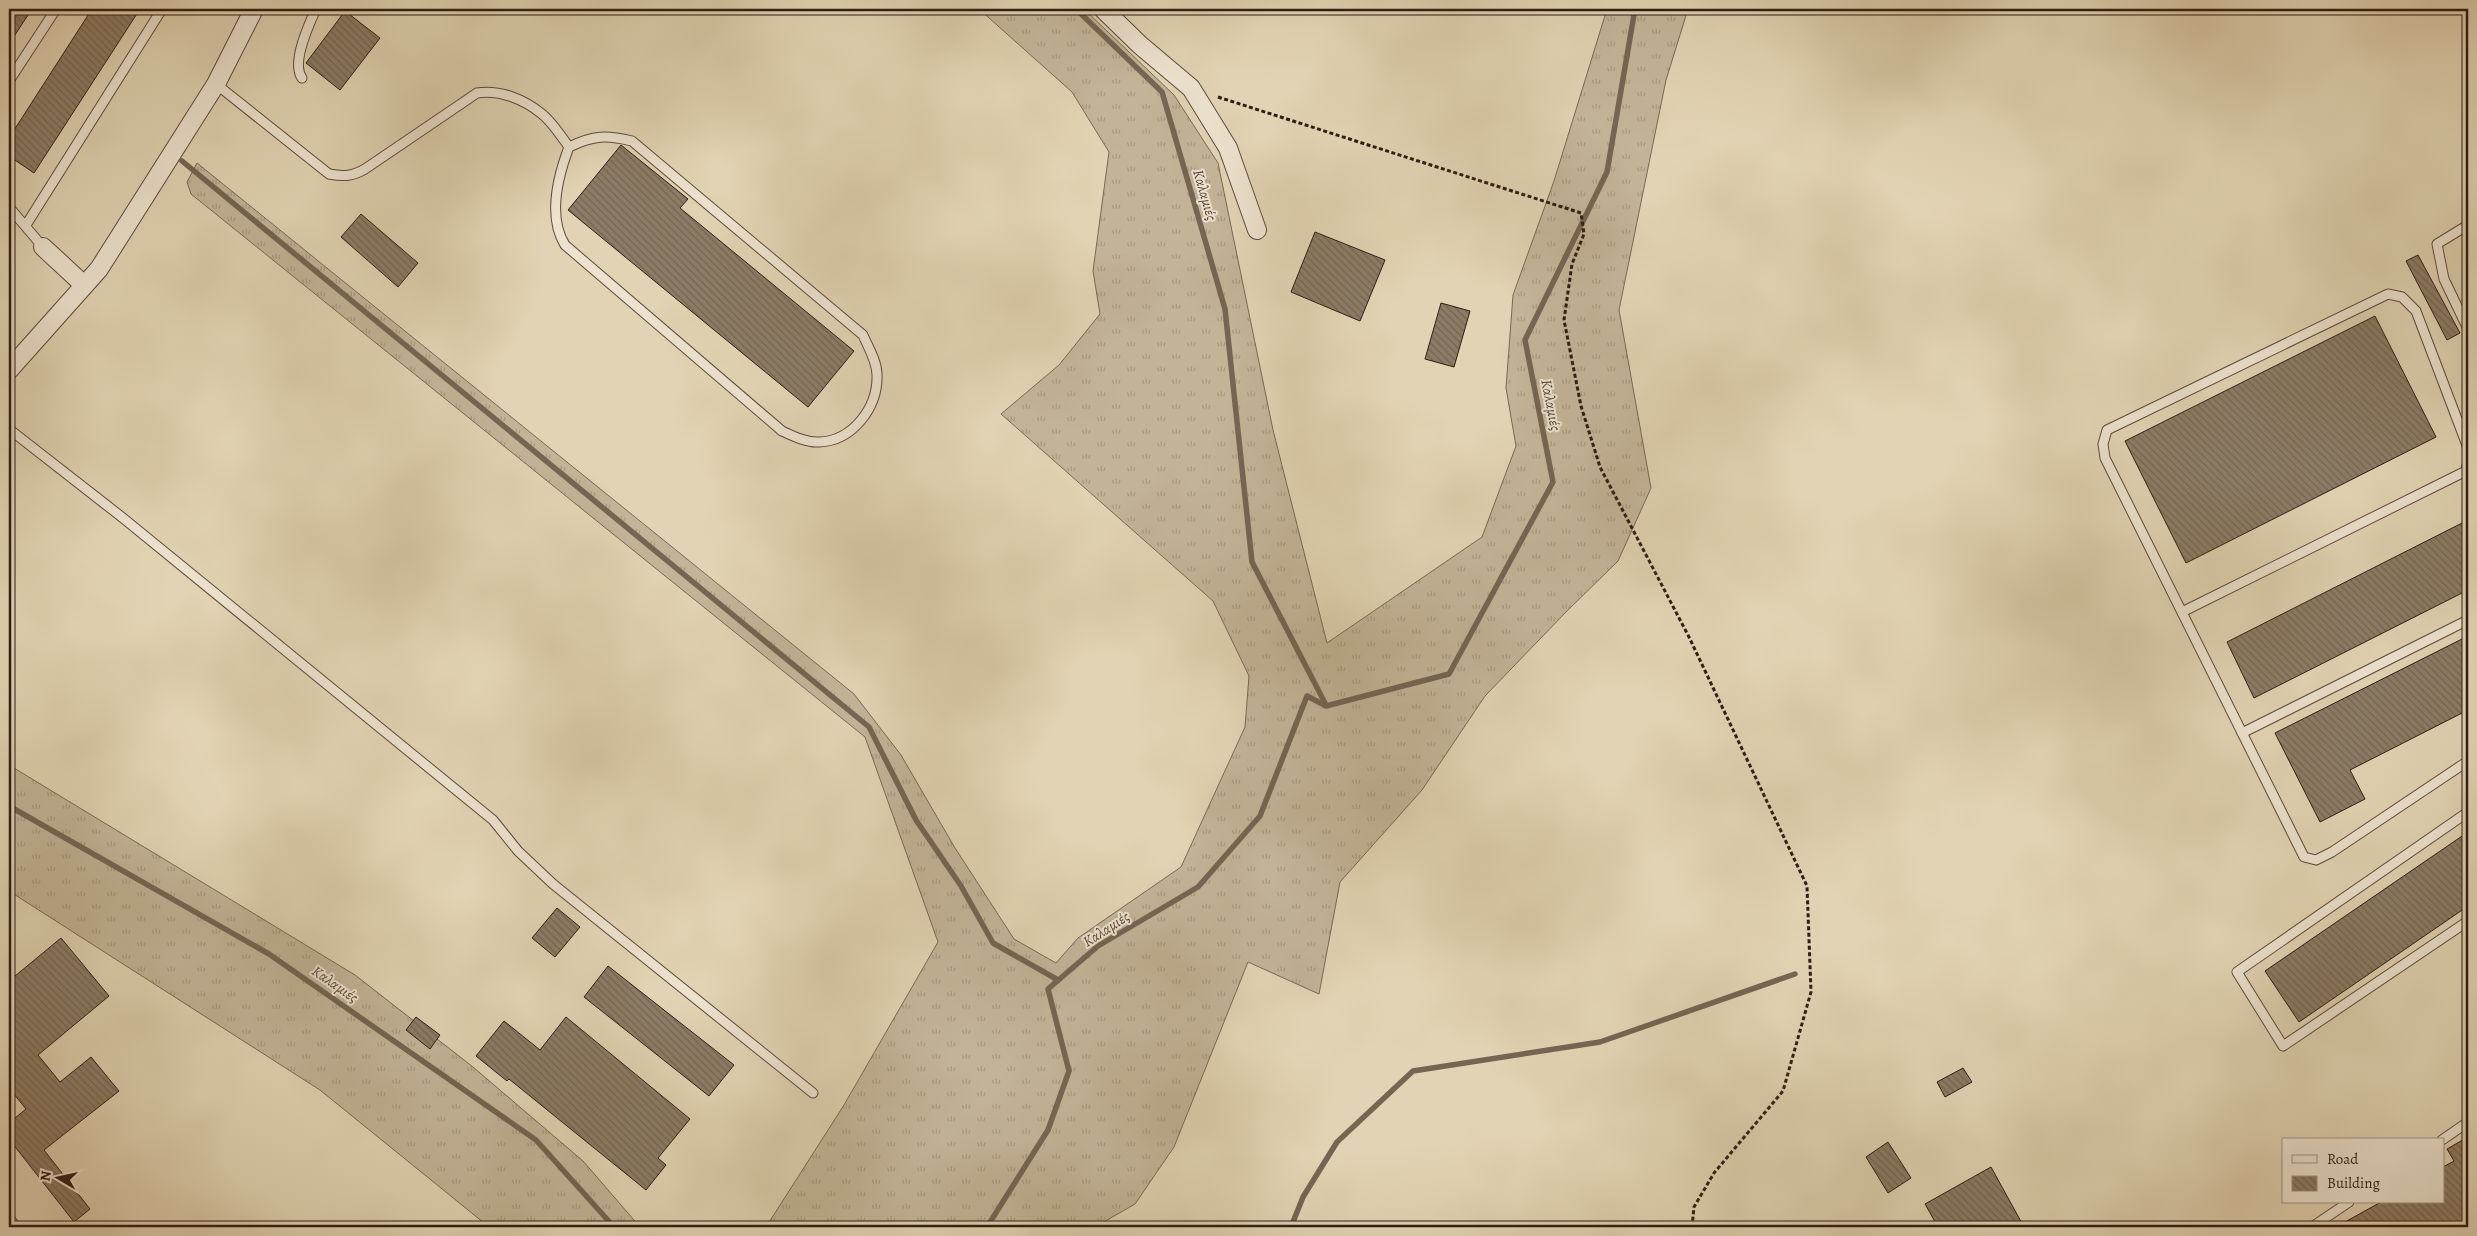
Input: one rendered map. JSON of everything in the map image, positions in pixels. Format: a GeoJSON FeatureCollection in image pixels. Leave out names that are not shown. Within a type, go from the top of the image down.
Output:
{"type":"FeatureCollection","features":[{"type":"Feature","properties":{"kind":"street"},"geometry":{"type":"LineString","coordinates":[[9,370],[104,261],[216,84],[254,9]]}},
{"type":"Feature","properties":{"kind":"street"},"geometry":{"type":"LineString","coordinates":[[1103,9],[1140,45],[1191,88],[1228,148],[1257,230]]}},
{"type":"Feature","properties":{"kind":"street"},"geometry":{"type":"LineString","coordinates":[[43,247],[84,285]]}},
{"type":"Feature","properties":{"kind":"lane"},"geometry":{"type":"LineString","coordinates":[[9,81],[56,9]]}},
{"type":"Feature","properties":{"kind":"lane"},"geometry":{"type":"LineString","coordinates":[[26,225],[162,9]]}},
{"type":"Feature","properties":{"kind":"lane"},"geometry":{"type":"LineString","coordinates":[[302,78],[299,74],[299,60],[316,9]]}},
{"type":"Feature","properties":{"kind":"lane"},"geometry":{"type":"LineString","coordinates":[[216,84],[329,174],[340,176],[354,176],[478,93],[487,91],[518,99],[543,114],[569,147]]}},
{"type":"Feature","properties":{"kind":"lane"},"geometry":{"type":"LineString","coordinates":[[611,136],[632,140],[862,335],[874,359],[877,375],[873,399],[854,429],[835,439],[818,442],[798,438],[782,431],[565,245],[558,228],[556,200],[559,173],[569,147],[590,137],[611,136]]}},
{"type":"Feature","properties":{"kind":"lane"},"geometry":{"type":"LineString","coordinates":[[9,207],[43,247]]}},
{"type":"Feature","properties":{"kind":"lane"},"geometry":{"type":"LineString","coordinates":[[2468,225],[2437,244],[2444,279],[2468,329]]}},
{"type":"Feature","properties":{"kind":"lane"},"geometry":{"type":"LineString","coordinates":[[2468,448],[2416,311],[2402,297],[2388,294],[2107,430],[2103,444],[2104,458],[2304,857],[2316,860],[2468,761]]}},
{"type":"Feature","properties":{"kind":"lane"},"geometry":{"type":"LineString","coordinates":[[9,429],[123,518],[493,820],[518,851],[553,884],[813,1093]]}},
{"type":"Feature","properties":{"kind":"lane"},"geometry":{"type":"LineString","coordinates":[[2182,612],[2466,471],[2468,460]]}},
{"type":"Feature","properties":{"kind":"lane"},"geometry":{"type":"LineString","coordinates":[[2242,733],[2468,620]]}},
{"type":"Feature","properties":{"kind":"lane"},"geometry":{"type":"LineString","coordinates":[[2468,812],[2237,972],[2283,1046],[2468,921]]}},
{"type":"Feature","properties":{"kind":"lane"},"geometry":{"type":"LineString","coordinates":[[2444,1139],[2468,1122]]}},
{"type":"Feature","properties":{"kind":"lane"},"geometry":{"type":"LineString","coordinates":[[2312,1227],[2346,1204]]}},
{"type":"Feature","properties":{"kind":"lane"},"geometry":{"type":"LineString","coordinates":[[9,1218],[16,1227]]}},
{"type":"Feature","properties":{"kind":"path"},"geometry":{"type":"LineString","coordinates":[[1191,88],[1580,213],[1584,234],[1572,264],[1564,320],[1581,406],[1600,467],[1689,637],[1807,886],[1811,992],[1783,1091],[1714,1173],[1694,1207],[1692,1227]]}},
{"type":"Feature","properties":{"kind":"green space"},"geometry":{"type":"Polygon","coordinates":[[[979,9],[1084,9],[1174,95],[1218,163],[1273,430],[1327,643],[1482,537],[1516,446],[1506,388],[1513,295],[1554,181],[1607,9],[1688,9],[1666,80],[1619,310],[1651,488],[1618,561],[1485,696],[1422,790],[1340,882],[1319,994],[1248,962],[1174,1147],[1135,1204],[1095,1227],[766,1227],[844,1105],[938,942],[865,737],[191,194],[187,182],[197,163],[854,694],[901,755],[955,848],[1014,939],[1056,963],[1078,938],[1181,867],[1245,727],[1249,676],[1213,601],[1001,414],[1059,365],[1100,314],[1093,271],[1109,152],[1072,92],[979,9]]]}},
{"type":"Feature","properties":{"kind":"green space"},"geometry":{"type":"Polygon","coordinates":[[[9,765],[355,975],[473,1067],[583,1161],[640,1227],[489,1227],[320,1090],[9,891],[9,765]]]}},
{"type":"Feature","properties":{"kind":"building"},"geometry":{"type":"Polygon","coordinates":[[[9,9],[32,9],[9,44],[9,9]]]}},
{"type":"Feature","properties":{"kind":"building"},"geometry":{"type":"Polygon","coordinates":[[[92,9],[140,9],[34,173],[9,156],[9,138],[92,9]]]}},
{"type":"Feature","properties":{"kind":"building"},"geometry":{"type":"Polygon","coordinates":[[[345,11],[380,38],[340,90],[306,63],[345,11]]]}},
{"type":"Feature","properties":{"kind":"building"},"geometry":{"type":"Polygon","coordinates":[[[621,145],[688,199],[680,208],[854,351],[808,407],[568,210],[621,145]]]}},
{"type":"Feature","properties":{"kind":"building"},"geometry":{"type":"Polygon","coordinates":[[[361,214],[418,263],[398,287],[341,237],[361,214]]]}},
{"type":"Feature","properties":{"kind":"building"},"geometry":{"type":"Polygon","coordinates":[[[1315,232],[1385,260],[1360,321],[1291,292],[1315,232]]]}},
{"type":"Feature","properties":{"kind":"building"},"geometry":{"type":"Polygon","coordinates":[[[2418,255],[2460,333],[2447,340],[2406,261],[2418,255]]]}},
{"type":"Feature","properties":{"kind":"building"},"geometry":{"type":"Polygon","coordinates":[[[1441,303],[1470,311],[1454,367],[1425,359],[1441,303]]]}},
{"type":"Feature","properties":{"kind":"building"},"geometry":{"type":"Polygon","coordinates":[[[2375,316],[2436,437],[2186,563],[2125,441],[2375,316]]]}},
{"type":"Feature","properties":{"kind":"building"},"geometry":{"type":"Polygon","coordinates":[[[2468,520],[2468,590],[2254,698],[2227,642],[2468,520]]]}},
{"type":"Feature","properties":{"kind":"building"},"geometry":{"type":"Polygon","coordinates":[[[2468,636],[2468,710],[2350,770],[2365,799],[2320,822],[2275,733],[2468,636]]]}},
{"type":"Feature","properties":{"kind":"building"},"geometry":{"type":"Polygon","coordinates":[[[2468,832],[2468,906],[2299,1022],[2265,971],[2468,832]]]}},
{"type":"Feature","properties":{"kind":"building"},"geometry":{"type":"Polygon","coordinates":[[[557,908],[580,927],[555,957],[532,938],[557,908]]]}},
{"type":"Feature","properties":{"kind":"building"},"geometry":{"type":"Polygon","coordinates":[[[61,938],[109,996],[38,1055],[60,1082],[91,1057],[119,1091],[44,1150],[90,1209],[74,1222],[9,1139],[9,1123],[26,1109],[9,1088],[9,981],[61,938]]]}},
{"type":"Feature","properties":{"kind":"building"},"geometry":{"type":"Polygon","coordinates":[[[608,966],[734,1065],[709,1096],[584,997],[608,966]]]}},
{"type":"Feature","properties":{"kind":"building"},"geometry":{"type":"Polygon","coordinates":[[[416,1017],[440,1035],[430,1049],[406,1030],[416,1017]]]}},
{"type":"Feature","properties":{"kind":"building"},"geometry":{"type":"Polygon","coordinates":[[[566,1017],[690,1119],[658,1158],[666,1165],[646,1190],[509,1079],[507,1081],[476,1056],[504,1021],[540,1050],[566,1017]]]}},
{"type":"Feature","properties":{"kind":"building"},"geometry":{"type":"Polygon","coordinates":[[[1963,1068],[1972,1082],[1945,1097],[1937,1082],[1963,1068]]]}},
{"type":"Feature","properties":{"kind":"building"},"geometry":{"type":"Polygon","coordinates":[[[2468,1137],[2468,1227],[2336,1227],[2377,1204],[2444,1204],[2444,1166],[2454,1161],[2447,1149],[2468,1137]]]}},
{"type":"Feature","properties":{"kind":"building"},"geometry":{"type":"Polygon","coordinates":[[[1888,1142],[1911,1178],[1888,1193],[1866,1157],[1888,1142]]]}},
{"type":"Feature","properties":{"kind":"building"},"geometry":{"type":"Polygon","coordinates":[[[1991,1167],[2024,1227],[1938,1227],[1925,1204],[1991,1167]]]}},
{"type":"Feature","properties":{"kind":"waterway","name":"Καλαμιές"},"geometry":{"type":"LineString","coordinates":[[1076,9],[1162,92],[1225,309],[1252,562],[1326,705]]}},
{"type":"Feature","properties":{"kind":"waterway","name":"Καλαμιές"},"geometry":{"type":"LineString","coordinates":[[987,1227],[1048,1130],[1069,1071],[1048,989],[1098,946],[1198,887],[1260,816],[1307,696],[1326,706],[1449,674],[1553,482],[1525,340],[1607,172],[1635,9]]}},
{"type":"Feature","properties":{"kind":"waterway"},"geometry":{"type":"LineString","coordinates":[[182,161],[869,727],[916,820],[961,886],[993,943],[1058,980]]}},
{"type":"Feature","properties":{"kind":"waterway","name":"Καλαμιές"},"geometry":{"type":"LineString","coordinates":[[9,806],[269,954],[536,1140],[614,1227]]}},
{"type":"Feature","properties":{"kind":"waterway"},"geometry":{"type":"LineString","coordinates":[[1291,1227],[1303,1197],[1337,1142],[1413,1071],[1600,1042],[1795,974]]}}]}
